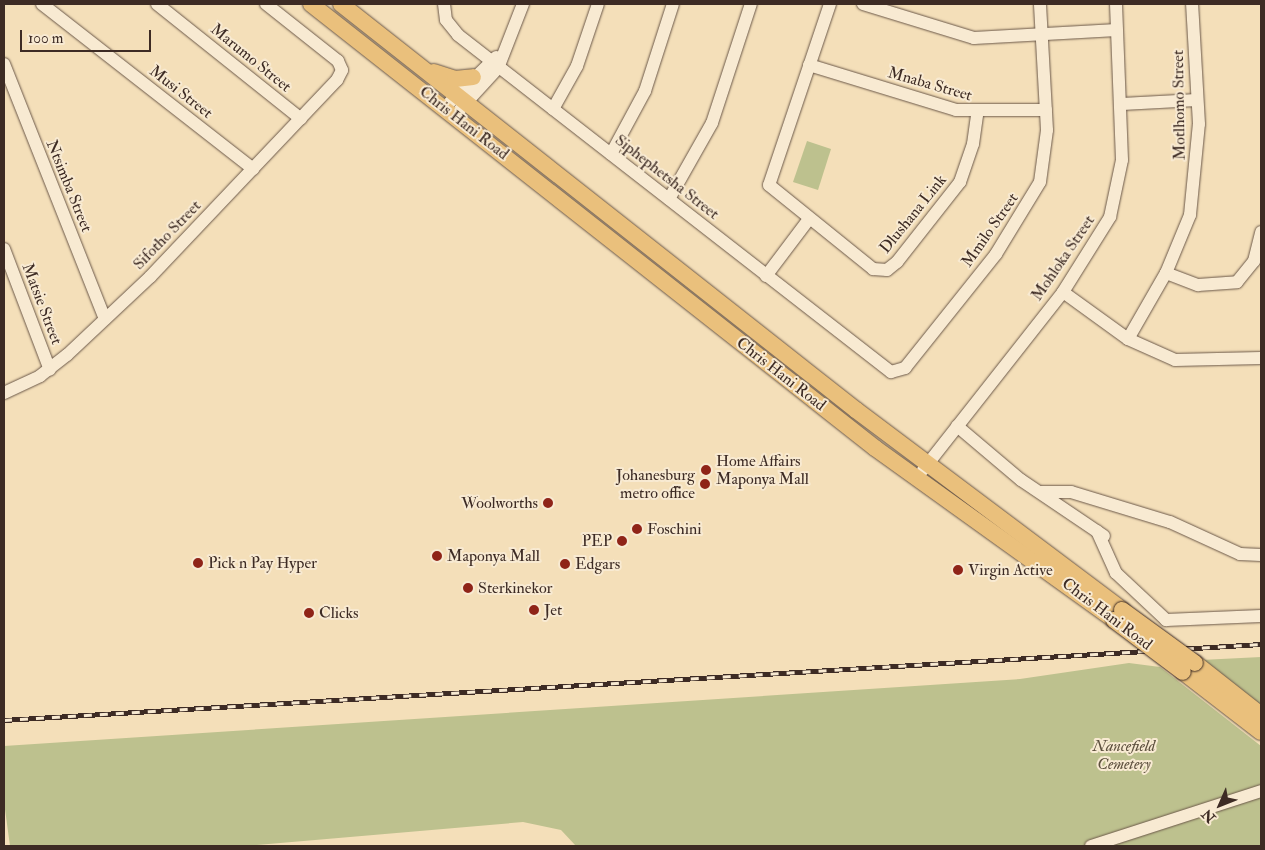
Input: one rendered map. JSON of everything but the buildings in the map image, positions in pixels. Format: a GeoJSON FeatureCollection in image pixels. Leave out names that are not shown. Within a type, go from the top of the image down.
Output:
{"type":"FeatureCollection","features":[{"type":"Feature","properties":{"kind":"main road","name":"Chris Hani Road"},"geometry":{"type":"LineString","coordinates":[[311,4],[450,111],[856,433],[1118,615],[1189,667],[1261,715]]}},
{"type":"Feature","properties":{"kind":"main road","name":"Chris Hani Road"},"geometry":{"type":"LineString","coordinates":[[341,4],[928,462],[1118,615]]}},
{"type":"Feature","properties":{"kind":"main road"},"geometry":{"type":"LineString","coordinates":[[422,68],[451,78],[473,77]]}},
{"type":"Feature","properties":{"kind":"main road","name":"Chris Hani Road"},"geometry":{"type":"LineString","coordinates":[[1189,667],[1261,732]]}},
{"type":"Feature","properties":{"kind":"street","name":"Musi Street"},"geometry":{"type":"LineString","coordinates":[[42,4],[253,170]]}},
{"type":"Feature","properties":{"kind":"street","name":"Marumo Street"},"geometry":{"type":"LineString","coordinates":[[157,4],[301,119]]}},
{"type":"Feature","properties":{"kind":"street","name":"Sifotho Street"},"geometry":{"type":"LineString","coordinates":[[4,393],[50,370],[105,319],[253,170],[337,80],[342,70],[338,61],[266,4]]}},
{"type":"Feature","properties":{"kind":"street","name":"Siphephetsha Street"},"geometry":{"type":"LineString","coordinates":[[444,4],[451,29],[496,61],[553,109],[883,368]]}},
{"type":"Feature","properties":{"kind":"street"},"geometry":{"type":"LineString","coordinates":[[460,98],[496,61],[523,4]]}},
{"type":"Feature","properties":{"kind":"street"},"geometry":{"type":"LineString","coordinates":[[553,109],[577,66],[598,4]]}},
{"type":"Feature","properties":{"kind":"street"},"geometry":{"type":"LineString","coordinates":[[611,154],[645,91],[673,4]]}},
{"type":"Feature","properties":{"kind":"street"},"geometry":{"type":"LineString","coordinates":[[669,199],[712,123],[751,4]]}},
{"type":"Feature","properties":{"kind":"street","name":"Dlushana Link"},"geometry":{"type":"LineString","coordinates":[[830,4],[769,181],[774,193],[874,269],[887,270],[960,182],[973,144],[976,114]]}},
{"type":"Feature","properties":{"kind":"street"},"geometry":{"type":"LineString","coordinates":[[863,4],[974,38],[1117,30]]}},
{"type":"Feature","properties":{"kind":"street","name":"Mmilo Street"},"geometry":{"type":"LineString","coordinates":[[883,368],[892,372],[905,368],[1020,221],[1040,182],[1046,153],[1046,110],[1040,4]]}},
{"type":"Feature","properties":{"kind":"street","name":"Mohloka Street"},"geometry":{"type":"LineString","coordinates":[[919,476],[928,462],[1063,292],[1102,233],[1116,199],[1122,160],[1122,104],[1116,4]]}},
{"type":"Feature","properties":{"kind":"street","name":"Motlhomo Street"},"geometry":{"type":"LineString","coordinates":[[1128,339],[1166,272],[1190,215],[1198,151],[1192,4]]}},
{"type":"Feature","properties":{"kind":"street"},"geometry":{"type":"LineString","coordinates":[[450,111],[473,77],[496,61]]}},
{"type":"Feature","properties":{"kind":"street","name":"Ntsimba Street"},"geometry":{"type":"LineString","coordinates":[[4,64],[105,319]]}},
{"type":"Feature","properties":{"kind":"street","name":"Mnaba Street"},"geometry":{"type":"LineString","coordinates":[[808,64],[976,114],[1046,110]]}},
{"type":"Feature","properties":{"kind":"street"},"geometry":{"type":"LineString","coordinates":[[1122,104],[1197,100]]}},
{"type":"Feature","properties":{"kind":"street"},"geometry":{"type":"LineString","coordinates":[[766,276],[809,219]]}},
{"type":"Feature","properties":{"kind":"street"},"geometry":{"type":"LineString","coordinates":[[1166,272],[1198,285],[1236,282],[1254,261],[1261,232]]}},
{"type":"Feature","properties":{"kind":"street","name":"Matsie Street"},"geometry":{"type":"LineString","coordinates":[[4,249],[50,370]]}},
{"type":"Feature","properties":{"kind":"street"},"geometry":{"type":"LineString","coordinates":[[1063,292],[1128,339],[1186,363],[1261,358]]}},
{"type":"Feature","properties":{"kind":"street"},"geometry":{"type":"LineString","coordinates":[[957,426],[1041,492],[1100,534],[1116,573],[1174,623],[1261,616]]}},
{"type":"Feature","properties":{"kind":"street"},"geometry":{"type":"LineString","coordinates":[[1041,492],[1071,492],[1170,522],[1240,554],[1261,555]]}},
{"type":"Feature","properties":{"kind":"street"},"geometry":{"type":"LineString","coordinates":[[1091,846],[1261,791]]}},
{"type":"Feature","properties":{"kind":"green space"},"geometry":{"type":"Polygon","coordinates":[[[807,141],[831,149],[818,190],[793,182],[807,141]]]}},
{"type":"Feature","properties":{"kind":"green space"},"geometry":{"type":"Polygon","coordinates":[[[1261,657],[1261,708],[1201,660],[1261,657]]]}},
{"type":"Feature","properties":{"kind":"green space","name":"Nancefield Cemetery"},"geometry":{"type":"Polygon","coordinates":[[[1129,663],[1160,667],[1261,746],[1261,846],[576,846],[561,830],[523,822],[246,846],[10,846],[4,802],[4,746],[1020,679],[1129,663]]]}},
{"type":"Feature","properties":{"kind":"railway"},"geometry":{"type":"LineString","coordinates":[[4,720],[1261,644]]}},
{"type":"Feature","properties":{"kind":"place","name":"Home Affairs Maponya Mall"},"geometry":{"type":"Point","coordinates":[706,470]}},
{"type":"Feature","properties":{"kind":"place","name":"Johanesburg metro office"},"geometry":{"type":"Point","coordinates":[705,484]}},
{"type":"Feature","properties":{"kind":"place","name":"Woolworths"},"geometry":{"type":"Point","coordinates":[548,503]}},
{"type":"Feature","properties":{"kind":"place","name":"Foschini"},"geometry":{"type":"Point","coordinates":[637,529]}},
{"type":"Feature","properties":{"kind":"place","name":"PEP"},"geometry":{"type":"Point","coordinates":[622,541]}},
{"type":"Feature","properties":{"kind":"place","name":"Maponya Mall"},"geometry":{"type":"Point","coordinates":[437,556]}},
{"type":"Feature","properties":{"kind":"place","name":"Pick n Pay Hyper"},"geometry":{"type":"Point","coordinates":[198,563]}},
{"type":"Feature","properties":{"kind":"place","name":"Edgars"},"geometry":{"type":"Point","coordinates":[565,564]}},
{"type":"Feature","properties":{"kind":"place","name":"Virgin Active"},"geometry":{"type":"Point","coordinates":[958,570]}},
{"type":"Feature","properties":{"kind":"place","name":"Sterkinekor"},"geometry":{"type":"Point","coordinates":[468,588]}},
{"type":"Feature","properties":{"kind":"place","name":"Jet"},"geometry":{"type":"Point","coordinates":[534,610]}},
{"type":"Feature","properties":{"kind":"place","name":"Clicks"},"geometry":{"type":"Point","coordinates":[309,613]}}]}
